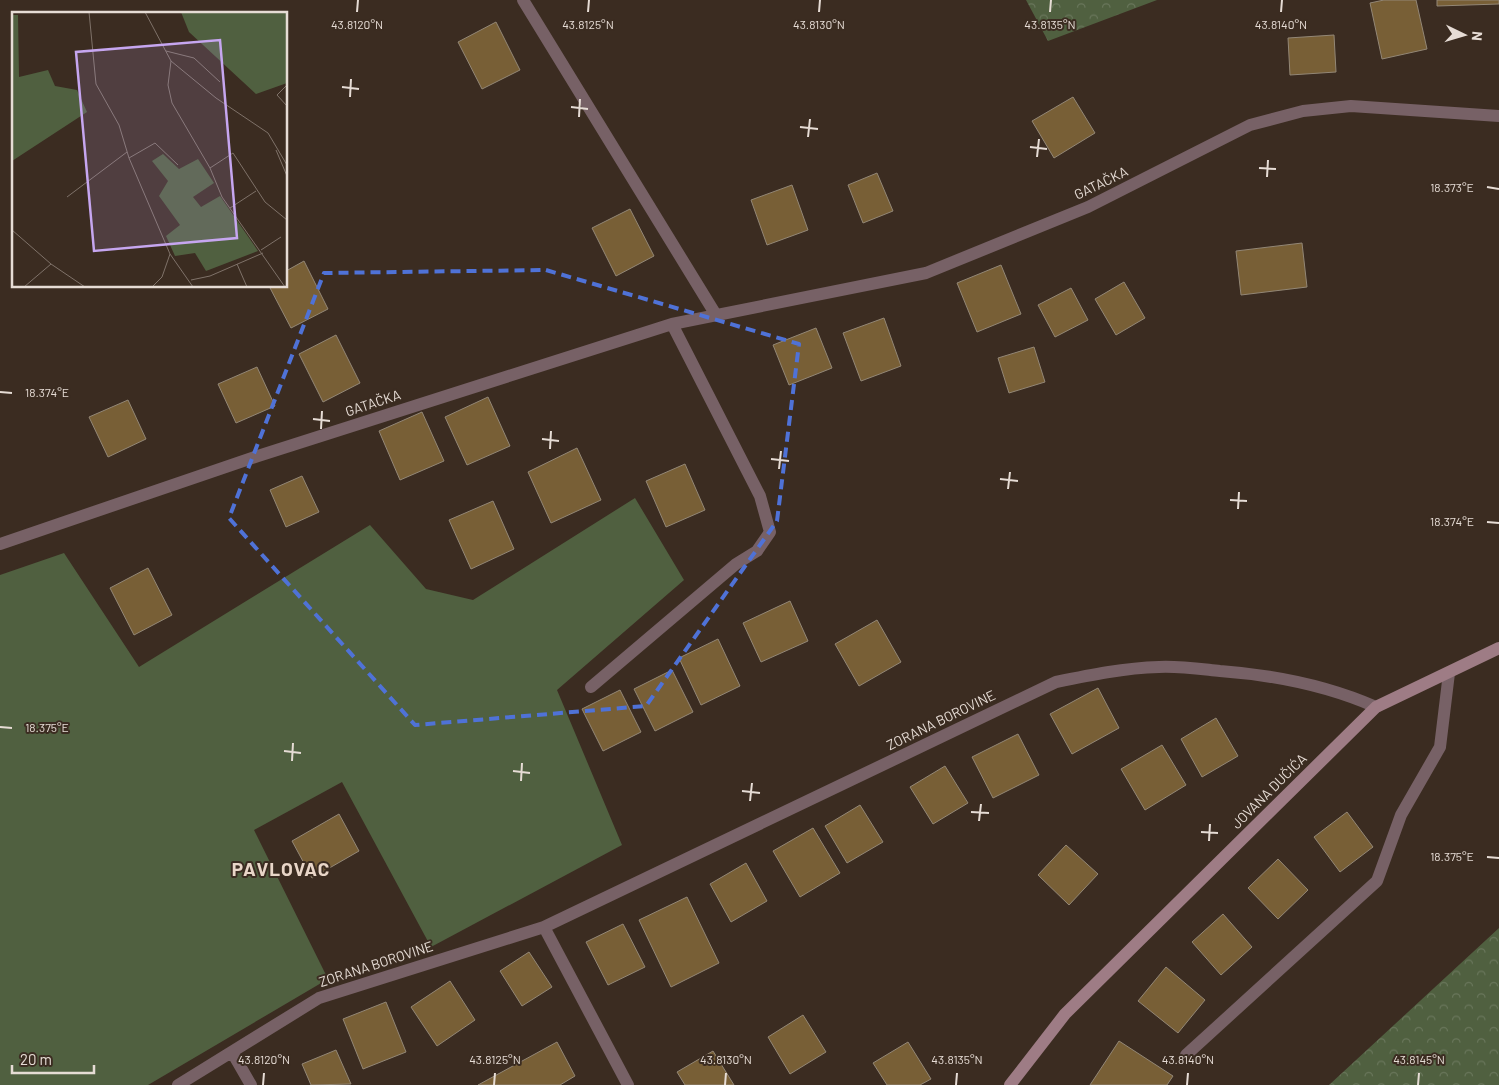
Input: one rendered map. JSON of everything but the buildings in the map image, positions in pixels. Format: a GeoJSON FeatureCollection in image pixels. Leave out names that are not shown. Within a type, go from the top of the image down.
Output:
{"type":"FeatureCollection","features":[{"type":"Feature","properties":{"kind":"main road","name":"JOVANA DUČIĆA"},"geometry":{"type":"LineString","coordinates":[[1010,1085],[1065,1014],[1376,707],[1499,648]]}},
{"type":"Feature","properties":{"kind":"street"},"geometry":{"type":"LineString","coordinates":[[523,0],[716,315]]}},
{"type":"Feature","properties":{"kind":"street","name":"GATAČKA"},"geometry":{"type":"LineString","coordinates":[[0,544],[258,456],[672,324],[926,273],[1088,207],[1250,125],[1302,112],[1351,106],[1499,116]]}},
{"type":"Feature","properties":{"kind":"street"},"geometry":{"type":"LineString","coordinates":[[591,687],[736,564],[757,551],[770,532],[760,496],[672,324]]}},
{"type":"Feature","properties":{"kind":"street","name":"ZORANA BOROVINE"},"geometry":{"type":"LineString","coordinates":[[178,1085],[319,998],[544,927],[1056,682],[1114,671],[1159,667],[1195,668],[1257,674],[1301,681],[1353,697],[1376,707]]}},
{"type":"Feature","properties":{"kind":"street"},"geometry":{"type":"LineString","coordinates":[[1186,1056],[1376,881],[1401,815],[1440,748],[1449,673]]}},
{"type":"Feature","properties":{"kind":"street"},"geometry":{"type":"LineString","coordinates":[[544,927],[628,1085]]}},
{"type":"Feature","properties":{"kind":"street"},"geometry":{"type":"LineString","coordinates":[[232,1052],[250,1085]]}},
{"type":"Feature","properties":{"kind":"highlighted area"},"geometry":{"type":"Polygon","coordinates":[[[546,270],[799,344],[777,521],[646,706],[415,725],[229,518],[324,273],[546,270]]]}},
{"type":"Feature","properties":{"kind":"green space"},"geometry":{"type":"Polygon","coordinates":[[[1026,0],[1157,0],[1048,41],[1026,0]]]}},
{"type":"Feature","properties":{"kind":"green space"},"geometry":{"type":"Polygon","coordinates":[[[635,498],[684,580],[557,690],[622,845],[431,947],[342,782],[254,830],[328,979],[148,1085],[0,1085],[0,575],[64,553],[139,667],[370,525],[426,589],[473,600],[635,498]]]}},
{"type":"Feature","properties":{"kind":"green space"},"geometry":{"type":"Polygon","coordinates":[[[1499,928],[1499,1085],[1329,1085],[1499,928]]]}},
{"type":"Feature","properties":{"kind":"district","name":"PAVLOVAC"},"geometry":{"type":"Point","coordinates":[281,869]}}]}
